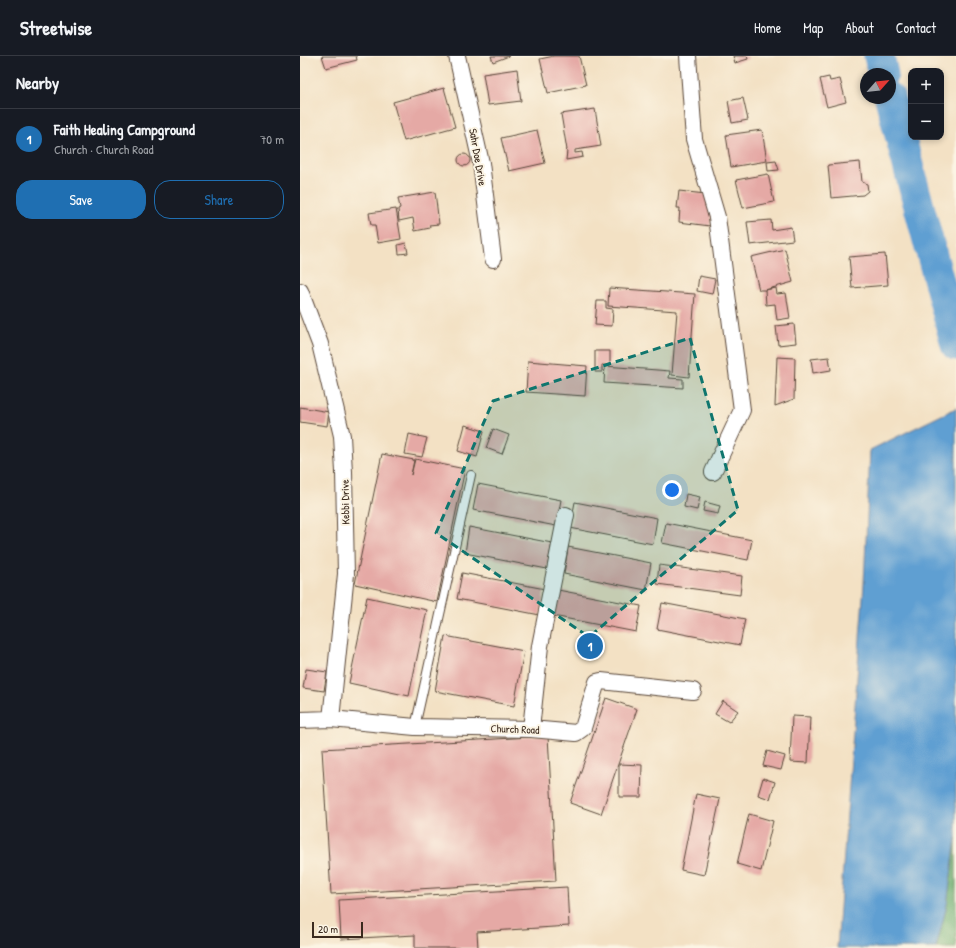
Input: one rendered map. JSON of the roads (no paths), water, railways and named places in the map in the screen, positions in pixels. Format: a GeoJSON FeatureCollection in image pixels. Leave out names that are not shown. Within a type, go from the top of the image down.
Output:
{"type":"FeatureCollection","features":[{"type":"Feature","properties":{"kind":"street","name":"Sahr Doe Drive"},"geometry":{"type":"LineString","coordinates":[[457,56],[481,163],[493,259]]}},
{"type":"Feature","properties":{"kind":"street"},"geometry":{"type":"LineString","coordinates":[[688,56],[694,140],[717,217],[742,410],[713,472]]}},
{"type":"Feature","properties":{"kind":"street","name":"Kebbi Drive"},"geometry":{"type":"LineString","coordinates":[[300,291],[320,344],[342,436],[346,574],[331,719]]}},
{"type":"Feature","properties":{"kind":"street"},"geometry":{"type":"LineString","coordinates":[[531,729],[540,646],[566,515]]}},
{"type":"Feature","properties":{"kind":"street","name":"Church Road"},"geometry":{"type":"LineString","coordinates":[[300,720],[331,719],[414,727],[531,729],[576,733],[583,728],[597,682],[601,681],[693,690]]}},
{"type":"Feature","properties":{"kind":"lane"},"geometry":{"type":"LineString","coordinates":[[414,727],[471,475]]}},
{"type":"Feature","properties":{"kind":"water"},"geometry":{"type":"Polygon","coordinates":[[[956,408],[956,838],[947,905],[936,948],[837,948],[864,584],[870,450],[956,408]]]}},
{"type":"Feature","properties":{"kind":"waterway"},"geometry":{"type":"LineString","coordinates":[[879,56],[882,68]]}},
{"type":"Feature","properties":{"kind":"waterway"},"geometry":{"type":"LineString","coordinates":[[892,104],[956,345]]}},
{"type":"Feature","properties":{"kind":"place","name":"Faith Healing Campground"},"geometry":{"type":"Point","coordinates":[590,646]}}]}
